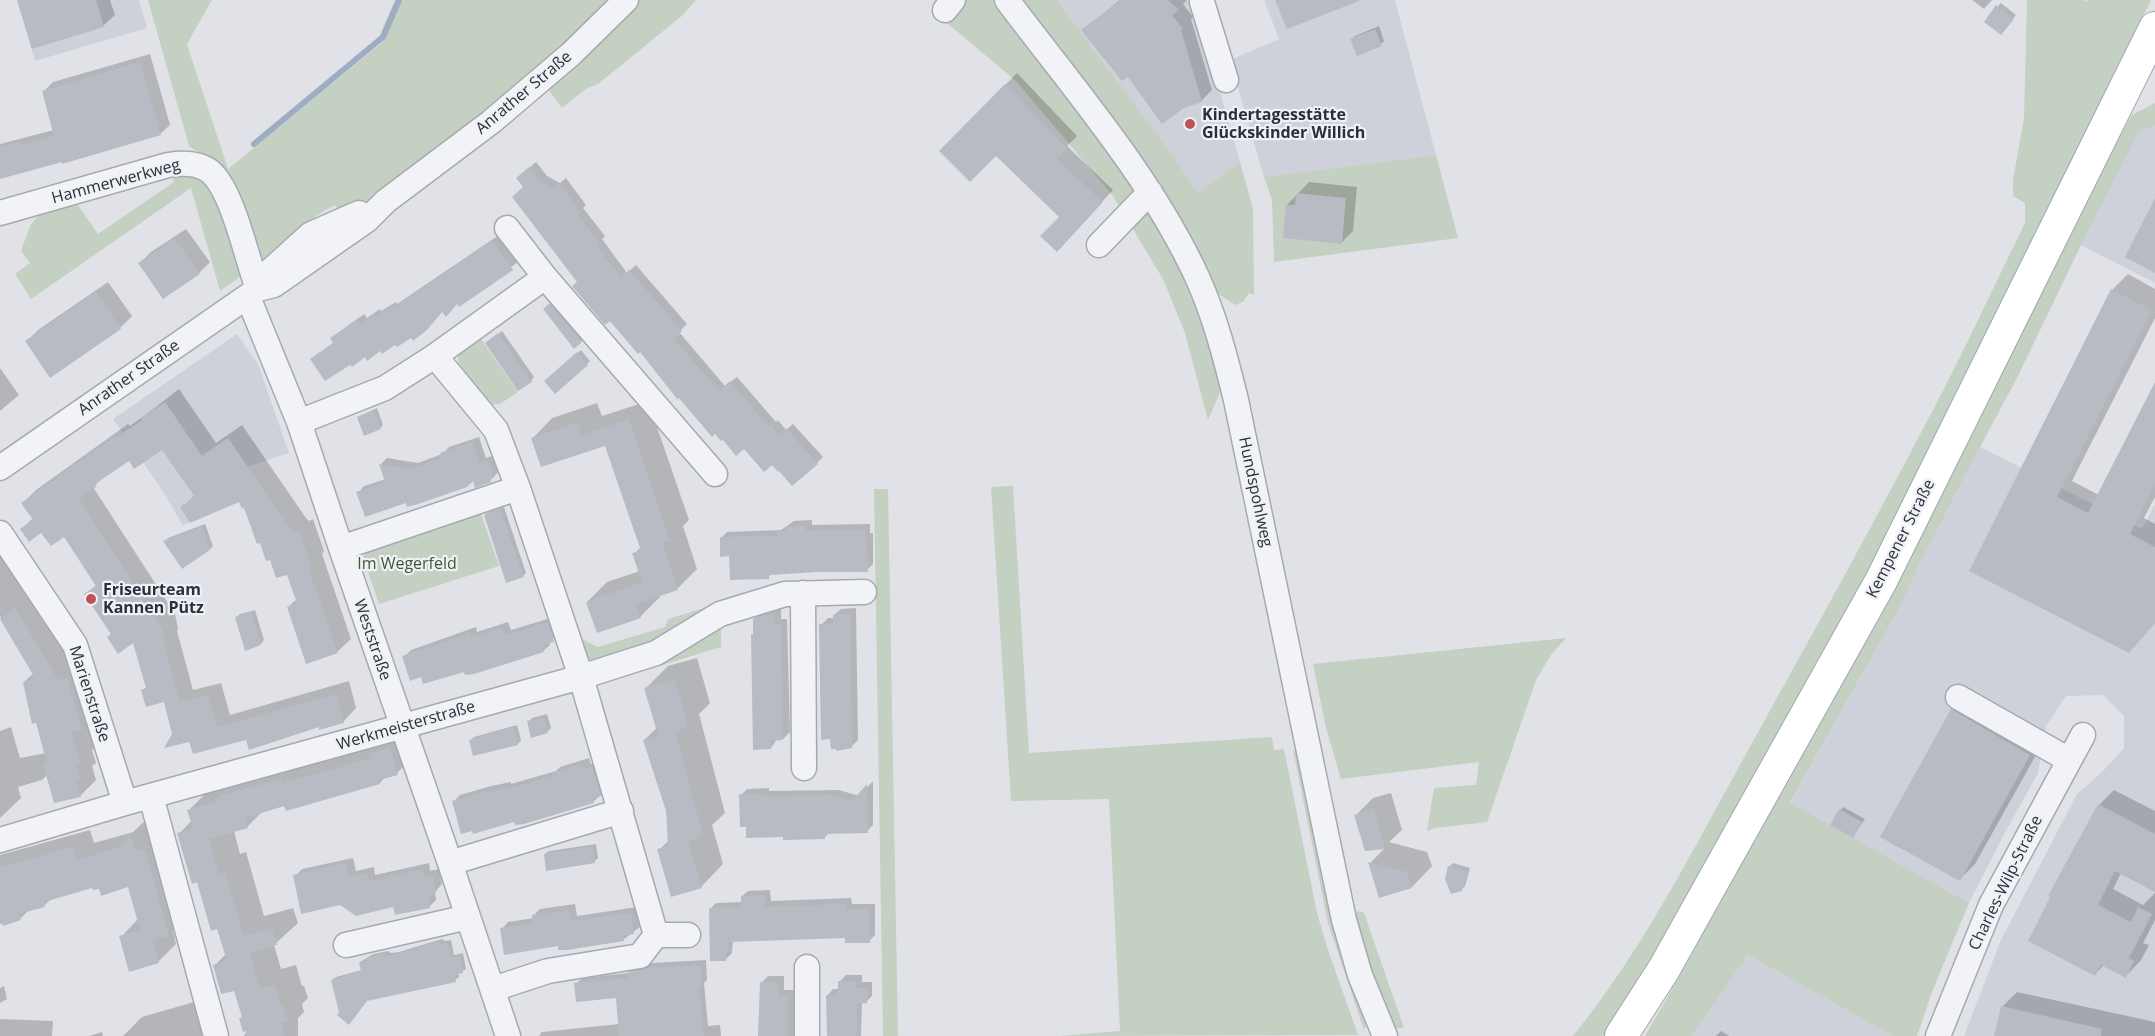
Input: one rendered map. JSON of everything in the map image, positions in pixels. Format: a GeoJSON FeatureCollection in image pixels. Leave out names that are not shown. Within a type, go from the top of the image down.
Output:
{"type":"FeatureCollection","features":[{"type":"Feature","properties":{"kind":"main road","name":"Kempener Straße"},"geometry":{"type":"LineString","coordinates":[[1621,1036],[1664,969],[1881,581],[2151,48]]}},
{"type":"Feature","properties":{"kind":"main road"},"geometry":{"type":"LineString","coordinates":[[1615,1036],[1664,969]]}},
{"type":"Feature","properties":{"kind":"street","name":"Anrather Straße"},"geometry":{"type":"LineString","coordinates":[[0,468],[253,293],[274,285],[367,220],[386,201],[455,151],[531,89],[626,0]]}},
{"type":"Feature","properties":{"kind":"street","name":"Hundspohlweg"},"geometry":{"type":"LineString","coordinates":[[1007,0],[1150,192],[1198,280],[1227,363],[1344,920],[1360,975],[1385,1036]]}},
{"type":"Feature","properties":{"kind":"street"},"geometry":{"type":"LineString","coordinates":[[1202,2],[1226,80]]}},
{"type":"Feature","properties":{"kind":"street","name":"Hammerwerkweg"},"geometry":{"type":"LineString","coordinates":[[0,213],[159,167],[183,163],[199,165],[215,175],[225,190],[253,293]]}},
{"type":"Feature","properties":{"kind":"street"},"geometry":{"type":"LineString","coordinates":[[1099,245],[1150,192]]}},
{"type":"Feature","properties":{"kind":"street"},"geometry":{"type":"LineString","coordinates":[[507,228],[545,277],[716,474]]}},
{"type":"Feature","properties":{"kind":"street"},"geometry":{"type":"LineString","coordinates":[[299,422],[385,388],[435,356],[545,277]]}},
{"type":"Feature","properties":{"kind":"street","name":"Weststraße"},"geometry":{"type":"LineString","coordinates":[[253,293],[508,1036]]}},
{"type":"Feature","properties":{"kind":"street"},"geometry":{"type":"LineString","coordinates":[[435,356],[496,430],[518,488],[581,677],[656,935]]}},
{"type":"Feature","properties":{"kind":"street"},"geometry":{"type":"LineString","coordinates":[[341,548],[518,488]]}},
{"type":"Feature","properties":{"kind":"street","name":"Marienstraße"},"geometry":{"type":"LineString","coordinates":[[0,533],[75,645],[124,803]]}},
{"type":"Feature","properties":{"kind":"street","name":"Werkmeisterstraße"},"geometry":{"type":"LineString","coordinates":[[0,840],[124,803],[581,677],[656,652],[720,614],[785,594],[864,592]]}},
{"type":"Feature","properties":{"kind":"street"},"geometry":{"type":"LineString","coordinates":[[803,594],[804,768]]}},
{"type":"Feature","properties":{"kind":"street"},"geometry":{"type":"LineString","coordinates":[[1958,697],[2069,760]]}},
{"type":"Feature","properties":{"kind":"street","name":"Charles-Wilp-Straße"},"geometry":{"type":"LineString","coordinates":[[1938,1036],[1995,897],[2083,735]]}},
{"type":"Feature","properties":{"kind":"street"},"geometry":{"type":"LineString","coordinates":[[151,796],[216,1036]]}},
{"type":"Feature","properties":{"kind":"street"},"geometry":{"type":"LineString","coordinates":[[450,863],[621,811]]}},
{"type":"Feature","properties":{"kind":"street"},"geometry":{"type":"LineString","coordinates":[[346,945],[468,917]]}},
{"type":"Feature","properties":{"kind":"street"},"geometry":{"type":"LineString","coordinates":[[656,935],[688,935]]}},
{"type":"Feature","properties":{"kind":"street"},"geometry":{"type":"LineString","coordinates":[[493,989],[548,971],[640,956],[656,935]]}},
{"type":"Feature","properties":{"kind":"street"},"geometry":{"type":"LineString","coordinates":[[807,967],[807,1036]]}},
{"type":"Feature","properties":{"kind":"shaded area"},"geometry":{"type":"Polygon","coordinates":[[[17,0],[139,0],[147,28],[35,61],[17,0]]]}},
{"type":"Feature","properties":{"kind":"shaded area","name":"Kindertagesstätte Glückskinder Willich"},"geometry":{"type":"Polygon","coordinates":[[[1057,0],[1187,0],[1191,3],[1194,0],[1240,162],[1198,193],[1177,161],[1057,0]]]}},
{"type":"Feature","properties":{"kind":"shaded area"},"geometry":{"type":"Polygon","coordinates":[[[1264,0],[1395,0],[1436,155],[1264,177],[1230,60],[1279,39],[1264,0]]]}},
{"type":"Feature","properties":{"kind":"shaded area"},"geometry":{"type":"Polygon","coordinates":[[[2155,125],[2155,283],[2081,245],[2139,131],[2155,125]]]}},
{"type":"Feature","properties":{"kind":"shaded area"},"geometry":{"type":"Polygon","coordinates":[[[237,334],[258,364],[289,453],[243,468],[199,516],[183,526],[164,493],[113,419],[237,334]]]}},
{"type":"Feature","properties":{"kind":"shaded area"},"geometry":{"type":"Polygon","coordinates":[[[1980,447],[2142,529],[2155,504],[2155,1036],[1964,1036],[2001,940],[2077,794],[2124,748],[2124,716],[2103,695],[2066,696],[2046,726],[2038,773],[1969,903],[1790,804],[1900,607],[1980,447]]]}},
{"type":"Feature","properties":{"kind":"shaded area"},"geometry":{"type":"Polygon","coordinates":[[[1748,955],[1893,1036],[1692,1036],[1748,955]]]}},
{"type":"Feature","properties":{"kind":"green space"},"geometry":{"type":"Polygon","coordinates":[[[148,0],[212,0],[187,44],[228,169],[384,41],[379,37],[395,0],[613,0],[506,97],[380,193],[362,205],[340,215],[335,205],[324,211],[296,231],[260,263],[229,173],[189,146],[148,0]]]}},
{"type":"Feature","properties":{"kind":"green space"},"geometry":{"type":"Polygon","coordinates":[[[639,0],[696,0],[683,15],[598,84],[586,89],[562,108],[548,89],[639,0]]]}},
{"type":"Feature","properties":{"kind":"green space"},"geometry":{"type":"Polygon","coordinates":[[[964,0],[993,0],[1128,175],[1164,231],[1204,323],[1223,385],[1208,420],[1185,333],[1163,279],[1113,196],[1017,82],[946,22],[964,0]]]}},
{"type":"Feature","properties":{"kind":"green space"},"geometry":{"type":"Polygon","coordinates":[[[1020,0],[1057,0],[1177,161],[1198,193],[1240,162],[1253,209],[1254,295],[1249,293],[1243,302],[1235,305],[1217,293],[1191,236],[1157,181],[1102,105],[1020,0]]]}},
{"type":"Feature","properties":{"kind":"green space"},"geometry":{"type":"Polygon","coordinates":[[[2027,0],[2084,0],[2086,2],[2088,0],[2151,0],[1914,493],[1624,1010],[1603,1036],[1573,1036],[1623,967],[1689,857],[1912,450],[1958,362],[2025,223],[2025,203],[2013,196],[2013,180],[2024,118],[2027,0]]]}},
{"type":"Feature","properties":{"kind":"green space"},"geometry":{"type":"Polygon","coordinates":[[[2155,103],[2155,125],[2139,132],[2018,376],[1917,569],[1900,607],[1790,803],[1969,903],[1932,992],[1917,1036],[1893,1036],[1748,955],[1692,1036],[1645,1036],[1695,949],[1732,873],[2091,188],[2132,115],[2155,103]]]}},
{"type":"Feature","properties":{"kind":"green space"},"geometry":{"type":"Polygon","coordinates":[[[1436,155],[1458,238],[1274,262],[1272,200],[1264,177],[1436,155]]]}},
{"type":"Feature","properties":{"kind":"green space"},"geometry":{"type":"Polygon","coordinates":[[[171,172],[199,178],[216,196],[227,222],[241,276],[220,291],[191,188],[31,299],[15,274],[30,263],[21,251],[30,226],[45,207],[73,198],[98,234],[174,182],[171,172]]]}},
{"type":"Feature","properties":{"kind":"green space"},"geometry":{"type":"Polygon","coordinates":[[[479,336],[518,392],[500,404],[490,405],[458,363],[459,353],[479,336]]]}},
{"type":"Feature","properties":{"kind":"green space"},"geometry":{"type":"Polygon","coordinates":[[[1013,486],[1029,753],[1272,737],[1274,750],[1284,749],[1317,913],[1358,1035],[1059,1036],[1120,1031],[1109,799],[1011,801],[991,487],[1013,486]]]}},
{"type":"Feature","properties":{"kind":"green space"},"geometry":{"type":"Polygon","coordinates":[[[874,489],[888,489],[898,1036],[883,1036],[874,489]]]}},
{"type":"Feature","properties":{"kind":"green space","name":"Im Wegerfeld"},"geometry":{"type":"Polygon","coordinates":[[[480,511],[499,566],[379,604],[363,557],[369,545],[480,511]]]}},
{"type":"Feature","properties":{"kind":"green space"},"geometry":{"type":"Polygon","coordinates":[[[711,606],[652,644],[590,663],[582,639],[598,647],[665,627],[668,619],[711,606]]]}},
{"type":"Feature","properties":{"kind":"green space"},"geometry":{"type":"Polygon","coordinates":[[[721,624],[721,647],[598,685],[596,681],[721,624]]]}},
{"type":"Feature","properties":{"kind":"green space"},"geometry":{"type":"Polygon","coordinates":[[[1566,638],[1551,655],[1536,680],[1487,822],[1427,831],[1434,788],[1476,785],[1479,762],[1341,779],[1326,728],[1313,664],[1566,638]]]}},
{"type":"Feature","properties":{"kind":"green space"},"geometry":{"type":"Polygon","coordinates":[[[1293,750],[1299,754],[1352,986],[1366,1026],[1364,1030],[1328,923],[1293,750]]]}},
{"type":"Feature","properties":{"kind":"green space"},"geometry":{"type":"Polygon","coordinates":[[[1358,911],[1364,913],[1404,1028],[1396,1028],[1377,987],[1353,915],[1358,911]]]}},
{"type":"Feature","properties":{"kind":"building"},"geometry":{"type":"Polygon","coordinates":[[[17,0],[96,0],[104,27],[32,49],[17,0]]]}},
{"type":"Feature","properties":{"kind":"building"},"geometry":{"type":"Polygon","coordinates":[[[1121,0],[1168,0],[1179,10],[1172,15],[1183,29],[1181,30],[1202,102],[1184,108],[1162,124],[1128,77],[1122,81],[1081,30],[1121,0]]]}},
{"type":"Feature","properties":{"kind":"building"},"geometry":{"type":"Polygon","coordinates":[[[1275,0],[1359,0],[1359,1],[1287,29],[1275,0]]]}},
{"type":"Feature","properties":{"kind":"building"},"geometry":{"type":"Polygon","coordinates":[[[1996,5],[2014,19],[2001,35],[1984,22],[1996,5]]]}},
{"type":"Feature","properties":{"kind":"building"},"geometry":{"type":"Polygon","coordinates":[[[1375,29],[1382,46],[1357,56],[1350,39],[1375,29]]]}},
{"type":"Feature","properties":{"kind":"building"},"geometry":{"type":"Polygon","coordinates":[[[140,62],[161,135],[62,164],[62,162],[0,179],[0,147],[21,141],[22,145],[54,136],[42,91],[140,62]]]}},
{"type":"Feature","properties":{"kind":"building"},"geometry":{"type":"Polygon","coordinates":[[[1005,84],[1067,148],[1057,159],[1103,202],[1057,252],[1040,236],[1059,217],[996,156],[970,182],[939,151],[1005,84]]]}},
{"type":"Feature","properties":{"kind":"building"},"geometry":{"type":"Polygon","coordinates":[[[529,167],[541,182],[552,188],[559,183],[581,212],[578,215],[600,243],[597,246],[621,278],[629,270],[682,331],[674,339],[719,391],[730,381],[769,427],[771,425],[779,435],[786,428],[818,464],[792,486],[772,465],[764,472],[744,449],[736,456],[723,440],[721,441],[715,434],[712,437],[679,398],[678,400],[640,352],[638,354],[610,321],[605,325],[572,286],[577,282],[512,197],[523,187],[516,178],[529,167]]]}},
{"type":"Feature","properties":{"kind":"building"},"geometry":{"type":"Polygon","coordinates":[[[1296,193],[1346,198],[1342,244],[1283,238],[1286,205],[1295,205],[1296,193]]]}},
{"type":"Feature","properties":{"kind":"building"},"geometry":{"type":"Polygon","coordinates":[[[2155,198],[2155,273],[2125,257],[2155,198]]]}},
{"type":"Feature","properties":{"kind":"building"},"geometry":{"type":"Polygon","coordinates":[[[175,239],[200,274],[163,299],[138,263],[175,239]]]}},
{"type":"Feature","properties":{"kind":"building"},"geometry":{"type":"Polygon","coordinates":[[[492,240],[513,270],[459,307],[457,304],[446,317],[442,312],[427,330],[413,341],[411,338],[382,354],[380,351],[367,361],[365,357],[352,367],[350,365],[325,381],[310,359],[333,343],[330,338],[358,319],[360,323],[373,314],[375,316],[405,300],[492,240]]]}},
{"type":"Feature","properties":{"kind":"building"},"geometry":{"type":"Polygon","coordinates":[[[2111,289],[2152,310],[2057,497],[2088,513],[2155,382],[2155,484],[2130,534],[2155,547],[2155,623],[2129,653],[1969,571],[2111,289]]]}},
{"type":"Feature","properties":{"kind":"building"},"geometry":{"type":"Polygon","coordinates":[[[96,292],[121,329],[50,378],[25,341],[96,292]]]}},
{"type":"Feature","properties":{"kind":"building"},"geometry":{"type":"Polygon","coordinates":[[[549,304],[582,342],[574,349],[543,309],[549,304]]]}},
{"type":"Feature","properties":{"kind":"building"},"geometry":{"type":"Polygon","coordinates":[[[498,333],[532,382],[518,391],[485,343],[498,333]]]}},
{"type":"Feature","properties":{"kind":"building"},"geometry":{"type":"Polygon","coordinates":[[[577,352],[588,365],[555,394],[544,381],[577,352]]]}},
{"type":"Feature","properties":{"kind":"building"},"geometry":{"type":"Polygon","coordinates":[[[165,402],[202,456],[228,438],[293,532],[299,531],[312,566],[308,567],[338,653],[306,664],[287,607],[297,603],[287,575],[276,578],[270,560],[266,561],[260,543],[257,544],[244,508],[242,509],[239,502],[190,523],[180,507],[195,497],[162,450],[134,469],[129,461],[95,484],[97,486],[79,499],[162,628],[164,645],[180,702],[208,695],[217,727],[336,694],[344,723],[319,730],[319,727],[249,750],[246,740],[193,754],[189,742],[164,748],[172,734],[164,702],[146,707],[141,690],[146,688],[133,643],[118,654],[107,637],[111,634],[84,594],[96,586],[64,537],[51,546],[41,533],[29,542],[20,529],[33,520],[21,503],[165,402]]]}},
{"type":"Feature","properties":{"kind":"building"},"geometry":{"type":"Polygon","coordinates":[[[373,410],[381,429],[364,436],[357,417],[373,410]]]}},
{"type":"Feature","properties":{"kind":"building"},"geometry":{"type":"Polygon","coordinates":[[[629,419],[670,541],[662,543],[678,590],[636,604],[641,618],[597,633],[586,602],[642,582],[632,553],[641,551],[605,446],[541,467],[531,438],[578,422],[582,435],[629,419]]]}},
{"type":"Feature","properties":{"kind":"building"},"geometry":{"type":"Polygon","coordinates":[[[472,442],[479,463],[488,461],[494,478],[490,479],[491,482],[475,488],[473,481],[467,487],[415,505],[407,507],[406,503],[365,517],[356,492],[385,482],[379,464],[410,469],[442,458],[440,453],[472,442]]]}},
{"type":"Feature","properties":{"kind":"building"},"geometry":{"type":"Polygon","coordinates":[[[500,509],[524,577],[506,583],[484,515],[500,509]]]}},
{"type":"Feature","properties":{"kind":"building"},"geometry":{"type":"Polygon","coordinates":[[[786,526],[806,526],[806,531],[865,529],[868,572],[817,572],[769,575],[769,579],[730,580],[729,556],[720,557],[720,537],[777,536],[777,531],[786,531],[786,526]]]}},
{"type":"Feature","properties":{"kind":"building"},"geometry":{"type":"Polygon","coordinates":[[[202,527],[210,550],[182,569],[163,541],[202,527]]]}},
{"type":"Feature","properties":{"kind":"building"},"geometry":{"type":"Polygon","coordinates":[[[15,608],[58,680],[67,678],[82,729],[71,732],[80,764],[76,765],[81,780],[76,781],[81,797],[54,803],[43,764],[47,763],[36,723],[32,724],[23,682],[35,678],[0,619],[15,608]]]}},
{"type":"Feature","properties":{"kind":"building"},"geometry":{"type":"Polygon","coordinates":[[[251,612],[261,645],[245,651],[235,617],[251,612]]]}},
{"type":"Feature","properties":{"kind":"building"},"geometry":{"type":"Polygon","coordinates":[[[850,614],[852,748],[836,751],[836,749],[831,749],[830,739],[821,740],[819,624],[833,624],[833,615],[850,614]]]}},
{"type":"Feature","properties":{"kind":"building"},"geometry":{"type":"Polygon","coordinates":[[[764,615],[775,615],[775,625],[781,625],[783,740],[771,741],[771,749],[753,750],[751,634],[753,635],[753,619],[764,615]]]}},
{"type":"Feature","properties":{"kind":"building"},"geometry":{"type":"Polygon","coordinates":[[[548,622],[554,642],[542,645],[544,652],[474,674],[465,675],[464,672],[423,684],[421,677],[410,681],[402,656],[469,633],[471,637],[502,628],[504,636],[548,622]]]}},
{"type":"Feature","properties":{"kind":"building"},"geometry":{"type":"Polygon","coordinates":[[[675,679],[688,727],[675,731],[703,836],[688,841],[702,888],[671,897],[657,849],[668,846],[666,811],[643,740],[658,735],[644,688],[675,679]]]}},
{"type":"Feature","properties":{"kind":"building"},"geometry":{"type":"Polygon","coordinates":[[[1951,709],[2030,755],[1960,881],[1880,837],[1951,709]]]}},
{"type":"Feature","properties":{"kind":"building"},"geometry":{"type":"Polygon","coordinates":[[[544,717],[548,733],[531,738],[527,721],[544,717]]]}},
{"type":"Feature","properties":{"kind":"building"},"geometry":{"type":"Polygon","coordinates":[[[514,727],[518,745],[473,756],[469,740],[514,727]]]}},
{"type":"Feature","properties":{"kind":"building"},"geometry":{"type":"Polygon","coordinates":[[[390,748],[398,775],[379,780],[380,784],[286,811],[284,806],[245,818],[248,828],[209,839],[219,874],[225,872],[244,936],[272,928],[277,945],[250,953],[260,989],[275,985],[287,1021],[281,1022],[284,1036],[247,1036],[246,1031],[243,1032],[239,1018],[242,1017],[234,991],[221,994],[213,965],[227,961],[217,929],[211,931],[197,882],[192,884],[177,833],[193,828],[187,810],[216,802],[215,799],[220,798],[219,796],[281,779],[283,783],[369,759],[368,754],[390,748]]]}},
{"type":"Feature","properties":{"kind":"building"},"geometry":{"type":"Polygon","coordinates":[[[582,763],[584,769],[592,767],[601,796],[593,798],[594,803],[524,824],[515,825],[514,822],[473,834],[472,831],[461,834],[452,801],[484,792],[504,788],[505,790],[552,776],[551,774],[582,763]]]}},
{"type":"Feature","properties":{"kind":"building"},"geometry":{"type":"Polygon","coordinates":[[[867,784],[868,833],[825,834],[825,839],[783,840],[783,837],[746,838],[746,827],[740,827],[739,794],[832,795],[852,801],[867,784]]]}},
{"type":"Feature","properties":{"kind":"building"},"geometry":{"type":"Polygon","coordinates":[[[2098,804],[2155,834],[2155,892],[2115,871],[2098,905],[2131,922],[2138,907],[2152,914],[2129,958],[2134,961],[2126,978],[2101,965],[2095,976],[2028,941],[2050,897],[2048,896],[2098,804]]]}},
{"type":"Feature","properties":{"kind":"building"},"geometry":{"type":"Polygon","coordinates":[[[1374,809],[1385,849],[1365,851],[1354,815],[1374,809]]]}},
{"type":"Feature","properties":{"kind":"building"},"geometry":{"type":"Polygon","coordinates":[[[1839,809],[1862,822],[1853,838],[1830,825],[1839,809]]]}},
{"type":"Feature","properties":{"kind":"building"},"geometry":{"type":"Polygon","coordinates":[[[130,834],[135,851],[145,849],[169,936],[153,940],[159,963],[129,972],[119,936],[140,930],[128,887],[101,896],[99,889],[93,890],[92,888],[44,902],[45,907],[19,914],[21,920],[3,926],[0,917],[0,867],[73,847],[76,860],[121,847],[130,834]]]}},
{"type":"Feature","properties":{"kind":"building"},"geometry":{"type":"Polygon","coordinates":[[[593,846],[595,863],[546,871],[544,854],[593,846]]]}},
{"type":"Feature","properties":{"kind":"building"},"geometry":{"type":"Polygon","coordinates":[[[1368,862],[1407,872],[1412,888],[1379,898],[1368,862]]]}},
{"type":"Feature","properties":{"kind":"building"},"geometry":{"type":"Polygon","coordinates":[[[346,863],[349,877],[367,873],[369,881],[422,869],[424,877],[433,875],[436,893],[428,895],[430,908],[395,915],[393,907],[356,916],[340,905],[301,914],[293,875],[346,863]]]}},
{"type":"Feature","properties":{"kind":"building"},"geometry":{"type":"Polygon","coordinates":[[[1448,866],[1468,871],[1462,891],[1451,894],[1445,879],[1448,866]]]}},
{"type":"Feature","properties":{"kind":"building"},"geometry":{"type":"Polygon","coordinates":[[[765,895],[765,907],[846,904],[846,909],[869,909],[870,943],[845,943],[845,938],[728,942],[726,961],[710,961],[709,908],[741,907],[741,896],[765,895]]]}},
{"type":"Feature","properties":{"kind":"building"},"geometry":{"type":"Polygon","coordinates":[[[569,910],[570,921],[631,913],[634,934],[623,936],[624,941],[567,950],[558,950],[558,946],[504,955],[500,928],[533,923],[532,915],[569,910]]]}},
{"type":"Feature","properties":{"kind":"building"},"geometry":{"type":"Polygon","coordinates":[[[438,942],[448,943],[451,957],[460,956],[463,973],[454,975],[456,982],[367,1001],[349,1025],[337,1015],[339,1012],[331,980],[361,971],[359,962],[365,961],[368,957],[384,953],[387,956],[394,955],[438,942]]]}},
{"type":"Feature","properties":{"kind":"building"},"geometry":{"type":"Polygon","coordinates":[[[700,965],[702,987],[699,988],[704,1036],[619,1036],[616,998],[576,1002],[574,983],[629,978],[628,972],[645,968],[700,965]]]}},
{"type":"Feature","properties":{"kind":"building"},"geometry":{"type":"Polygon","coordinates":[[[838,981],[856,981],[856,988],[867,988],[867,1003],[857,1004],[857,1034],[855,1036],[827,1036],[826,995],[838,995],[838,981]]]}},
{"type":"Feature","properties":{"kind":"building"},"geometry":{"type":"Polygon","coordinates":[[[760,982],[778,982],[778,996],[788,996],[788,1036],[758,1036],[760,982]]]}},
{"type":"Feature","properties":{"kind":"building"},"geometry":{"type":"Polygon","coordinates":[[[2001,1006],[2102,1029],[2101,1036],[1994,1036],[2001,1006]]]}},
{"type":"Feature","properties":{"kind":"waterway"},"geometry":{"type":"LineString","coordinates":[[254,144],[383,37],[399,0]]}},
{"type":"Feature","properties":{"kind":"place","name":"Kindertagesstätte Glückskinder Willich"},"geometry":{"type":"Point","coordinates":[1190,124]}},
{"type":"Feature","properties":{"kind":"place","name":"Friseurteam Kannen Pütz"},"geometry":{"type":"Point","coordinates":[91,599]}}]}
